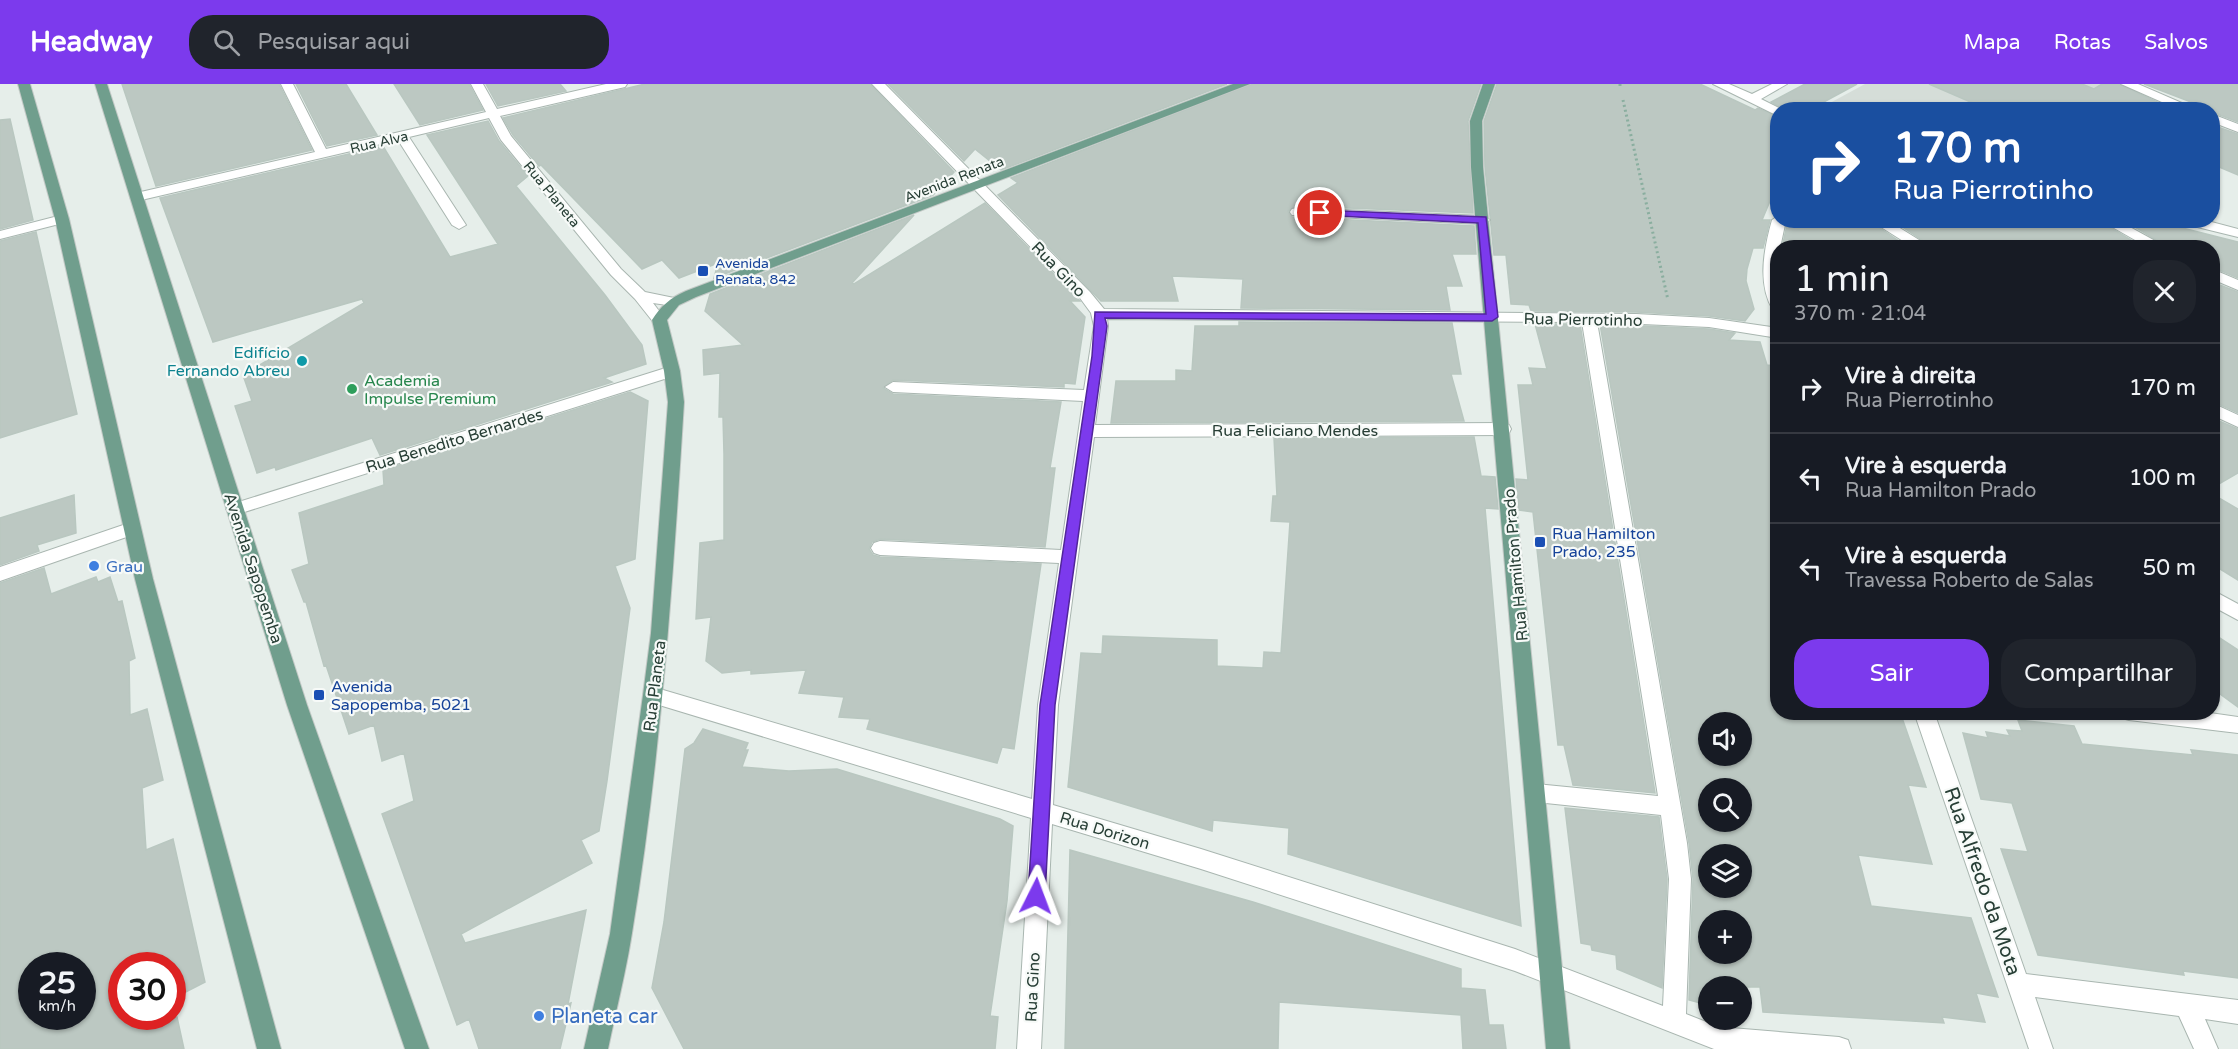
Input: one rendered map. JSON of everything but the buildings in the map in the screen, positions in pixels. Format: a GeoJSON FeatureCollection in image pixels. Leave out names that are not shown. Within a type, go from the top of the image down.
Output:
{"type":"FeatureCollection","features":[{"type":"Feature","properties":{"kind":"main road"},"geometry":{"type":"LineString","coordinates":[[24,84],[62,219],[132,528],[269,1049]]}},
{"type":"Feature","properties":{"kind":"main road","name":"Avenida Sapopemba"},"geometry":{"type":"LineString","coordinates":[[100,84],[297,705],[417,1049]]}},
{"type":"Feature","properties":{"kind":"main road","name":"Avenida Renata"},"geometry":{"type":"LineString","coordinates":[[674,302],[1245,84]]}},
{"type":"Feature","properties":{"kind":"main road","name":"Rua Hamilton Prado"},"geometry":{"type":"LineString","coordinates":[[1489,84],[1476,121],[1483,220],[1558,1049]]}},
{"type":"Feature","properties":{"kind":"main road"},"geometry":{"type":"LineString","coordinates":[[659,320],[674,302]]}},
{"type":"Feature","properties":{"kind":"main road","name":"Rua Planeta"},"geometry":{"type":"LineString","coordinates":[[596,1049],[621,934],[660,633],[676,402],[672,371],[659,320]]}},
{"type":"Feature","properties":{"kind":"street"},"geometry":{"type":"LineString","coordinates":[[287,84],[323,155]]}},
{"type":"Feature","properties":{"kind":"street","name":"Rua Planeta"},"geometry":{"type":"LineString","coordinates":[[477,84],[505,137],[616,272],[640,296],[659,320]]}},
{"type":"Feature","properties":{"kind":"street","name":"Rua Alva"},"geometry":{"type":"LineString","coordinates":[[137,197],[402,137],[621,84]]}},
{"type":"Feature","properties":{"kind":"street","name":"Rua Gino"},"geometry":{"type":"LineString","coordinates":[[878,84],[1085,295],[1099,314],[1101,326],[1048,705],[1029,1049]]}},
{"type":"Feature","properties":{"kind":"street"},"geometry":{"type":"LineString","coordinates":[[1719,84],[1770,107]]}},
{"type":"Feature","properties":{"kind":"street"},"geometry":{"type":"LineString","coordinates":[[1752,99],[1781,84]]}},
{"type":"Feature","properties":{"kind":"street"},"geometry":{"type":"LineString","coordinates":[[2127,84],[2172,102]]}},
{"type":"Feature","properties":{"kind":"street"},"geometry":{"type":"LineString","coordinates":[[2220,120],[2238,128]]}},
{"type":"Feature","properties":{"kind":"street"},"geometry":{"type":"LineString","coordinates":[[402,137],[459,225]]}},
{"type":"Feature","properties":{"kind":"street"},"geometry":{"type":"LineString","coordinates":[[1297,212],[1483,220]]}},
{"type":"Feature","properties":{"kind":"street"},"geometry":{"type":"LineString","coordinates":[[0,235],[62,219]]}},
{"type":"Feature","properties":{"kind":"street"},"geometry":{"type":"LineString","coordinates":[[1890,228],[1911,240]]}},
{"type":"Feature","properties":{"kind":"street"},"geometry":{"type":"LineString","coordinates":[[2122,228],[2145,240]]}},
{"type":"Feature","properties":{"kind":"street"},"geometry":{"type":"LineString","coordinates":[[2218,228],[2238,233]]}},
{"type":"Feature","properties":{"kind":"street"},"geometry":{"type":"LineString","coordinates":[[2220,277],[2238,286]]}},
{"type":"Feature","properties":{"kind":"street"},"geometry":{"type":"LineString","coordinates":[[640,296],[674,302]]}},
{"type":"Feature","properties":{"kind":"street","name":"Rua Pierrotinho"},"geometry":{"type":"LineString","coordinates":[[1099,314],[1673,321],[1750,327],[1770,331]]}},
{"type":"Feature","properties":{"kind":"street"},"geometry":{"type":"LineString","coordinates":[[1589,319],[1680,879],[1674,1023]]}},
{"type":"Feature","properties":{"kind":"street","name":"Rua Benedito Bernardes"},"geometry":{"type":"LineString","coordinates":[[235,509],[672,371]]}},
{"type":"Feature","properties":{"kind":"street"},"geometry":{"type":"LineString","coordinates":[[893,387],[1092,396]]}},
{"type":"Feature","properties":{"kind":"street"},"geometry":{"type":"LineString","coordinates":[[2220,412],[2238,422]]}},
{"type":"Feature","properties":{"kind":"street","name":"Rua Feliciano Mendes"},"geometry":{"type":"LineString","coordinates":[[1087,431],[1503,429]]}},
{"type":"Feature","properties":{"kind":"street"},"geometry":{"type":"LineString","coordinates":[[0,574],[132,528]]}},
{"type":"Feature","properties":{"kind":"street"},"geometry":{"type":"LineString","coordinates":[[880,548],[1069,557]]}},
{"type":"Feature","properties":{"kind":"street"},"geometry":{"type":"LineString","coordinates":[[2220,602],[2238,613]]}},
{"type":"Feature","properties":{"kind":"street","name":"Rua Dorizon"},"geometry":{"type":"LineString","coordinates":[[653,695],[1201,859],[1481,949],[1726,1044],[1839,1049]]}},
{"type":"Feature","properties":{"kind":"street","name":"Rua Alfredo da Mota"},"geometry":{"type":"LineString","coordinates":[[1927,720],[2041,1049]]}},
{"type":"Feature","properties":{"kind":"street"},"geometry":{"type":"LineString","coordinates":[[2196,720],[2238,725]]}},
{"type":"Feature","properties":{"kind":"street"},"geometry":{"type":"LineString","coordinates":[[1536,793],[1670,807]]}},
{"type":"Feature","properties":{"kind":"street"},"geometry":{"type":"LineString","coordinates":[[2019,984],[2238,1012]]}},
{"type":"Feature","properties":{"kind":"street"},"geometry":{"type":"LineString","coordinates":[[2187,1005],[2206,1049]]}},
{"type":"Feature","properties":{"kind":"path"},"geometry":{"type":"LineString","coordinates":[[1623,100],[1673,321]]}},
{"type":"Feature","properties":{"kind":"shaded area"},"geometry":{"type":"Polygon","coordinates":[[[1865,84],[2107,84],[2153,102],[1832,102],[1865,84]]]}},
{"type":"Feature","properties":{"kind":"place","name":"Avenida Renata, 842"},"geometry":{"type":"Point","coordinates":[703,271]}},
{"type":"Feature","properties":{"kind":"place","name":"Edifício Fernando Abreu"},"geometry":{"type":"Point","coordinates":[302,361]}},
{"type":"Feature","properties":{"kind":"place","name":"Academia Impulse Premium"},"geometry":{"type":"Point","coordinates":[352,389]}},
{"type":"Feature","properties":{"kind":"place","name":"Rua Hamilton Prado, 235"},"geometry":{"type":"Point","coordinates":[1540,542]}},
{"type":"Feature","properties":{"kind":"place","name":"Grau"},"geometry":{"type":"Point","coordinates":[94,566]}},
{"type":"Feature","properties":{"kind":"place","name":"Avenida Sapopemba, 5021"},"geometry":{"type":"Point","coordinates":[319,695]}},
{"type":"Feature","properties":{"kind":"place","name":"Planeta car"},"geometry":{"type":"Point","coordinates":[539,1016]}},
{"type":"Feature","properties":{"kind":"route"},"geometry":{"type":"LineString","coordinates":[[1036,896],[1048,705],[1101,326],[1099,314],[1492,317],[1483,220],[1320,213]]}}]}
